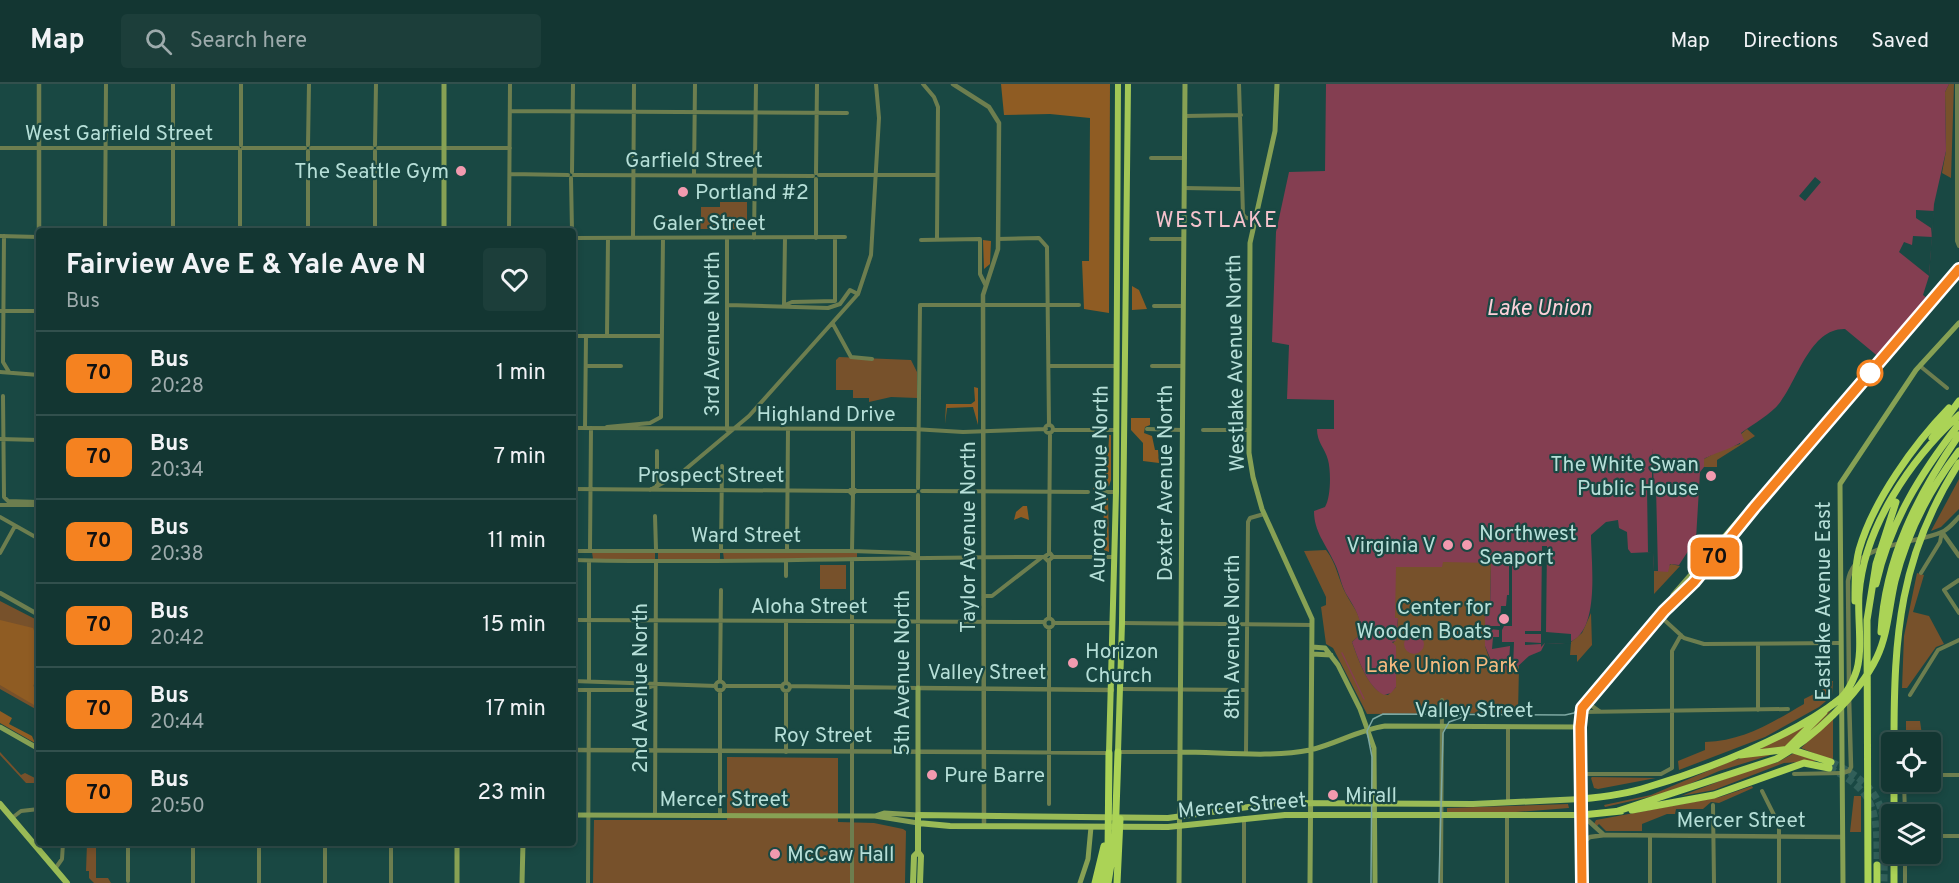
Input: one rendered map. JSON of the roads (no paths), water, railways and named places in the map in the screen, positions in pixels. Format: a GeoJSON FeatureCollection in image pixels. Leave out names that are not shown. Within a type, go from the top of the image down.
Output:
{"type":"FeatureCollection","features":[{"type":"Feature","properties":{"kind":"highway","name":"Aurora Avenue North"},"geometry":{"type":"LineString","coordinates":[[1102,883],[1112,840],[1108,822],[1115,802],[1109,753],[1116,492],[1118,84]]}},
{"type":"Feature","properties":{"kind":"highway","name":"Aurora Avenue North"},"geometry":{"type":"LineString","coordinates":[[1108,883],[1118,752],[1122,623],[1128,84]]}},
{"type":"Feature","properties":{"kind":"highway"},"geometry":{"type":"LineString","coordinates":[[1778,735],[1784,728],[1838,695],[1847,685],[1854,664],[1857,558],[1867,529],[1888,490],[1924,436],[1959,400]]}},
{"type":"Feature","properties":{"kind":"highway"},"geometry":{"type":"LineString","coordinates":[[1868,883],[1866,649],[1872,582],[1884,536],[1905,483],[1929,442],[1959,400]]}},
{"type":"Feature","properties":{"kind":"highway"},"geometry":{"type":"LineString","coordinates":[[1776,759],[1847,691],[1857,670],[1860,587],[1871,541],[1890,505],[1927,449],[1959,415]]}},
{"type":"Feature","properties":{"kind":"highway"},"geometry":{"type":"LineString","coordinates":[[1868,883],[1869,648],[1874,595],[1892,531],[1923,472],[1959,424]]}},
{"type":"Feature","properties":{"kind":"highway"},"geometry":{"type":"LineString","coordinates":[[1879,652],[1886,594],[1901,540],[1920,494],[1959,435]]}},
{"type":"Feature","properties":{"kind":"highway"},"geometry":{"type":"LineString","coordinates":[[1618,812],[1776,759],[1798,747],[1830,718],[1879,652],[1896,579],[1909,540],[1933,490],[1959,451]]}},
{"type":"Feature","properties":{"kind":"highway"},"geometry":{"type":"LineString","coordinates":[[1894,732],[1895,655],[1905,588],[1926,524],[1959,463]]}},
{"type":"Feature","properties":{"kind":"highway"},"geometry":{"type":"LineString","coordinates":[[1704,767],[1778,735],[1834,702]]}},
{"type":"Feature","properties":{"kind":"highway"},"geometry":{"type":"LineString","coordinates":[[1581,799],[1638,790],[1731,757],[1781,749],[1799,750],[1830,765],[1804,763],[1714,795],[1618,812],[1582,815]]}},
{"type":"Feature","properties":{"kind":"highway"},"geometry":{"type":"LineString","coordinates":[[1095,883],[1112,840]]}},
{"type":"Feature","properties":{"kind":"highway"},"geometry":{"type":"LineString","coordinates":[[1112,840],[1117,883]]}},
{"type":"Feature","properties":{"kind":"highway"},"geometry":{"type":"LineString","coordinates":[[1894,864],[1894,883]]}},
{"type":"Feature","properties":{"kind":"highway"},"geometry":{"type":"LineString","coordinates":[[1877,865],[1877,883]]}},
{"type":"Feature","properties":{"kind":"main road"},"geometry":{"type":"LineString","coordinates":[[444,84],[444,228]]}},
{"type":"Feature","properties":{"kind":"main road","name":"Dexter Avenue North"},"geometry":{"type":"LineString","coordinates":[[1179,883],[1185,84]]}},
{"type":"Feature","properties":{"kind":"main road","name":"Westlake Avenue North"},"geometry":{"type":"LineString","coordinates":[[1277,84],[1275,131],[1254,221],[1249,262],[1249,430],[1252,477],[1264,514],[1305,601],[1312,626],[1310,883]]}},
{"type":"Feature","properties":{"kind":"main road"},"geometry":{"type":"LineString","coordinates":[[1582,883],[1581,712],[1589,699],[1671,603],[1674,595],[1742,516],[1754,508],[1959,269]]}},
{"type":"Feature","properties":{"kind":"main road","name":"Eastlake Avenue East"},"geometry":{"type":"LineString","coordinates":[[1843,883],[1839,688],[1840,484],[1920,366],[1959,323]]}},
{"type":"Feature","properties":{"kind":"main road"},"geometry":{"type":"LineString","coordinates":[[1312,647],[1323,647],[1331,655],[1369,728],[1375,754],[1375,883]]}},
{"type":"Feature","properties":{"kind":"main road"},"geometry":{"type":"LineString","coordinates":[[1312,654],[1331,655]]}},
{"type":"Feature","properties":{"kind":"main road","name":"5th Avenue North"},"geometry":{"type":"LineString","coordinates":[[918,688],[918,852],[921,856],[921,883]]}},
{"type":"Feature","properties":{"kind":"main road"},"geometry":{"type":"LineString","coordinates":[[0,727],[36,747]]}},
{"type":"Feature","properties":{"kind":"main road","name":"Valley Street"},"geometry":{"type":"LineString","coordinates":[[1369,728],[1580,727]]}},
{"type":"Feature","properties":{"kind":"main road"},"geometry":{"type":"LineString","coordinates":[[1180,752],[1292,753],[1312,749],[1369,728]]}},
{"type":"Feature","properties":{"kind":"main road","name":"Mercer Street"},"geometry":{"type":"LineString","coordinates":[[875,816],[884,813],[984,817],[1179,817],[1261,805],[1508,803],[1581,799]]}},
{"type":"Feature","properties":{"kind":"main road"},"geometry":{"type":"LineString","coordinates":[[0,804],[67,883]]}},
{"type":"Feature","properties":{"kind":"main road","name":"Mercer Street"},"geometry":{"type":"LineString","coordinates":[[576,815],[875,816],[918,823],[984,826],[1179,827],[1244,817],[1311,815],[1582,815]]}},
{"type":"Feature","properties":{"kind":"main road"},"geometry":{"type":"LineString","coordinates":[[1015,817],[1048,823],[1089,823],[1091,826],[1088,859],[1080,883]]}},
{"type":"Feature","properties":{"kind":"main road"},"geometry":{"type":"LineString","coordinates":[[457,846],[457,883]]}},
{"type":"Feature","properties":{"kind":"main road"},"geometry":{"type":"LineString","coordinates":[[522,883],[523,846]]}},
{"type":"Feature","properties":{"kind":"main road","name":"5th Avenue North"},"geometry":{"type":"LineString","coordinates":[[913,883],[914,856],[918,852]]}},
{"type":"Feature","properties":{"kind":"street"},"geometry":{"type":"LineString","coordinates":[[39,84],[39,228]]}},
{"type":"Feature","properties":{"kind":"street"},"geometry":{"type":"LineString","coordinates":[[105,228],[106,84]]}},
{"type":"Feature","properties":{"kind":"street"},"geometry":{"type":"LineString","coordinates":[[173,84],[173,228]]}},
{"type":"Feature","properties":{"kind":"street"},"geometry":{"type":"LineString","coordinates":[[240,228],[241,84]]}},
{"type":"Feature","properties":{"kind":"street"},"geometry":{"type":"LineString","coordinates":[[308,228],[309,84]]}},
{"type":"Feature","properties":{"kind":"street"},"geometry":{"type":"LineString","coordinates":[[375,228],[376,84]]}},
{"type":"Feature","properties":{"kind":"street"},"geometry":{"type":"LineString","coordinates":[[509,228],[510,84]]}},
{"type":"Feature","properties":{"kind":"street"},"geometry":{"type":"LineString","coordinates":[[572,228],[573,84]]}},
{"type":"Feature","properties":{"kind":"street"},"geometry":{"type":"LineString","coordinates":[[633,238],[634,84]]}},
{"type":"Feature","properties":{"kind":"street"},"geometry":{"type":"LineString","coordinates":[[694,175],[695,84]]}},
{"type":"Feature","properties":{"kind":"street"},"geometry":{"type":"LineString","coordinates":[[754,238],[756,84]]}},
{"type":"Feature","properties":{"kind":"street"},"geometry":{"type":"LineString","coordinates":[[816,238],[817,84]]}},
{"type":"Feature","properties":{"kind":"street"},"geometry":{"type":"LineString","coordinates":[[650,490],[681,473],[734,430],[858,294],[871,255],[879,117],[876,84]]}},
{"type":"Feature","properties":{"kind":"street"},"geometry":{"type":"LineString","coordinates":[[921,240],[938,238],[937,101],[922,84]]}},
{"type":"Feature","properties":{"kind":"street","name":"Taylor Avenue North"},"geometry":{"type":"LineString","coordinates":[[952,84],[990,107],[998,120],[997,257],[985,284],[983,305],[984,826]]}},
{"type":"Feature","properties":{"kind":"street"},"geometry":{"type":"LineString","coordinates":[[1239,84],[1243,214],[1245,218],[1254,221]]}},
{"type":"Feature","properties":{"kind":"street"},"geometry":{"type":"LineString","coordinates":[[1957,84],[1957,241],[1959,246]]}},
{"type":"Feature","properties":{"kind":"street"},"geometry":{"type":"LineString","coordinates":[[510,111],[847,113]]}},
{"type":"Feature","properties":{"kind":"street"},"geometry":{"type":"LineString","coordinates":[[1185,116],[1241,115]]}},
{"type":"Feature","properties":{"kind":"street"},"geometry":{"type":"LineString","coordinates":[[444,148],[510,147]]}},
{"type":"Feature","properties":{"kind":"street","name":"West Garfield Street"},"geometry":{"type":"LineString","coordinates":[[0,148],[444,148]]}},
{"type":"Feature","properties":{"kind":"street"},"geometry":{"type":"LineString","coordinates":[[1151,158],[1185,158]]}},
{"type":"Feature","properties":{"kind":"street","name":"Garfield Street"},"geometry":{"type":"LineString","coordinates":[[510,174],[938,175]]}},
{"type":"Feature","properties":{"kind":"street"},"geometry":{"type":"LineString","coordinates":[[1184,188],[1242,189]]}},
{"type":"Feature","properties":{"kind":"street"},"geometry":{"type":"LineString","coordinates":[[9,372],[3,362],[2,236],[36,237]]}},
{"type":"Feature","properties":{"kind":"street","name":"Galer Street"},"geometry":{"type":"LineString","coordinates":[[576,238],[845,237]]}},
{"type":"Feature","properties":{"kind":"street"},"geometry":{"type":"LineString","coordinates":[[607,336],[608,238]]}},
{"type":"Feature","properties":{"kind":"street"},"geometry":{"type":"LineString","coordinates":[[576,336],[662,336],[663,238]]}},
{"type":"Feature","properties":{"kind":"street","name":"3rd Avenue North"},"geometry":{"type":"LineString","coordinates":[[727,238],[727,430]]}},
{"type":"Feature","properties":{"kind":"street"},"geometry":{"type":"LineString","coordinates":[[784,305],[785,238]]}},
{"type":"Feature","properties":{"kind":"street"},"geometry":{"type":"LineString","coordinates":[[784,305],[792,302],[834,302],[837,243],[835,238]]}},
{"type":"Feature","properties":{"kind":"street","name":"Taylor Avenue North"},"geometry":{"type":"LineString","coordinates":[[938,238],[980,239],[980,274],[985,284]]}},
{"type":"Feature","properties":{"kind":"street"},"geometry":{"type":"LineString","coordinates":[[998,238],[1039,238],[1046,244],[1049,305],[1049,553],[1051,559],[1049,618],[1053,623]]}},
{"type":"Feature","properties":{"kind":"street"},"geometry":{"type":"LineString","coordinates":[[1151,239],[1183,239]]}},
{"type":"Feature","properties":{"kind":"street"},"geometry":{"type":"LineString","coordinates":[[728,305],[784,305],[828,309],[840,304],[850,290],[858,294]]}},
{"type":"Feature","properties":{"kind":"street","name":"5th Avenue North"},"geometry":{"type":"LineString","coordinates":[[918,688],[920,305],[983,305]]}},
{"type":"Feature","properties":{"kind":"street"},"geometry":{"type":"LineString","coordinates":[[983,305],[1079,305]]}},
{"type":"Feature","properties":{"kind":"street"},"geometry":{"type":"LineString","coordinates":[[1154,306],[1183,306]]}},
{"type":"Feature","properties":{"kind":"street"},"geometry":{"type":"LineString","coordinates":[[2,311],[36,311]]}},
{"type":"Feature","properties":{"kind":"street"},"geometry":{"type":"LineString","coordinates":[[833,324],[851,357],[872,358]]}},
{"type":"Feature","properties":{"kind":"street"},"geometry":{"type":"LineString","coordinates":[[586,336],[591,489],[590,550]]}},
{"type":"Feature","properties":{"kind":"street","name":"Highland Drive"},"geometry":{"type":"LineString","coordinates":[[607,428],[650,423],[661,417],[662,336]]}},
{"type":"Feature","properties":{"kind":"street"},"geometry":{"type":"LineString","coordinates":[[586,366],[621,366]]}},
{"type":"Feature","properties":{"kind":"street"},"geometry":{"type":"LineString","coordinates":[[1049,366],[1117,366]]}},
{"type":"Feature","properties":{"kind":"street"},"geometry":{"type":"LineString","coordinates":[[1152,366],[1182,366]]}},
{"type":"Feature","properties":{"kind":"street"},"geometry":{"type":"LineString","coordinates":[[1920,366],[1947,388]]}},
{"type":"Feature","properties":{"kind":"street"},"geometry":{"type":"LineString","coordinates":[[0,372],[36,375]]}},
{"type":"Feature","properties":{"kind":"street"},"geometry":{"type":"LineString","coordinates":[[3,396],[2,439],[5,500],[36,504]]}},
{"type":"Feature","properties":{"kind":"street","name":"Highland Drive"},"geometry":{"type":"LineString","coordinates":[[576,428],[919,429],[963,432],[985,429],[1116,430]]}},
{"type":"Feature","properties":{"kind":"street"},"geometry":{"type":"LineString","coordinates":[[787,550],[788,429]]}},
{"type":"Feature","properties":{"kind":"street"},"geometry":{"type":"LineString","coordinates":[[852,551],[853,429]]}},
{"type":"Feature","properties":{"kind":"street"},"geometry":{"type":"LineString","coordinates":[[1147,429],[1182,430]]}},
{"type":"Feature","properties":{"kind":"street"},"geometry":{"type":"LineString","coordinates":[[1203,430],[1249,430]]}},
{"type":"Feature","properties":{"kind":"street"},"geometry":{"type":"LineString","coordinates":[[2,439],[36,440]]}},
{"type":"Feature","properties":{"kind":"street"},"geometry":{"type":"LineString","coordinates":[[657,451],[657,487]]}},
{"type":"Feature","properties":{"kind":"street"},"geometry":{"type":"LineString","coordinates":[[721,550],[722,466]]}},
{"type":"Feature","properties":{"kind":"street","name":"Prospect Street"},"geometry":{"type":"LineString","coordinates":[[576,489],[1088,492]]}},
{"type":"Feature","properties":{"kind":"street"},"geometry":{"type":"LineString","coordinates":[[1103,492],[1116,492]]}},
{"type":"Feature","properties":{"kind":"street"},"geometry":{"type":"LineString","coordinates":[[0,505],[36,504]]}},
{"type":"Feature","properties":{"kind":"street","name":"8th Avenue North"},"geometry":{"type":"LineString","coordinates":[[1246,752],[1248,522],[1250,518],[1264,514]]}},
{"type":"Feature","properties":{"kind":"street"},"geometry":{"type":"LineString","coordinates":[[655,516],[656,549]]}},
{"type":"Feature","properties":{"kind":"street"},"geometry":{"type":"LineString","coordinates":[[0,517],[36,537]]}},
{"type":"Feature","properties":{"kind":"street"},"geometry":{"type":"LineString","coordinates":[[1794,774],[1841,773],[1849,771],[1851,767],[1849,729],[1850,572],[1857,561],[1866,554],[1942,532],[1959,517]]}},
{"type":"Feature","properties":{"kind":"street"},"geometry":{"type":"LineString","coordinates":[[0,553],[15,526]]}},
{"type":"Feature","properties":{"kind":"street"},"geometry":{"type":"LineString","coordinates":[[1942,532],[1959,556]]}},
{"type":"Feature","properties":{"kind":"street"},"geometry":{"type":"LineString","coordinates":[[1921,573],[1940,542],[1942,532]]}},
{"type":"Feature","properties":{"kind":"street","name":"Ward Street"},"geometry":{"type":"LineString","coordinates":[[576,550],[852,551],[909,553],[919,557]]}},
{"type":"Feature","properties":{"kind":"street"},"geometry":{"type":"LineString","coordinates":[[984,596],[992,596],[1049,553]]}},
{"type":"Feature","properties":{"kind":"street","name":"Ward Street"},"geometry":{"type":"LineString","coordinates":[[576,560],[786,562],[919,557],[1043,557]]}},
{"type":"Feature","properties":{"kind":"street"},"geometry":{"type":"LineString","coordinates":[[1043,557],[1051,559],[1115,557]]}},
{"type":"Feature","properties":{"kind":"street"},"geometry":{"type":"LineString","coordinates":[[589,681],[590,561]]}},
{"type":"Feature","properties":{"kind":"street"},"geometry":{"type":"LineString","coordinates":[[852,561],[852,883]]}},
{"type":"Feature","properties":{"kind":"street","name":"2nd Avenue North"},"geometry":{"type":"LineString","coordinates":[[655,815],[656,562]]}},
{"type":"Feature","properties":{"kind":"street"},"geometry":{"type":"LineString","coordinates":[[786,562],[786,576]]}},
{"type":"Feature","properties":{"kind":"street"},"geometry":{"type":"LineString","coordinates":[[1959,580],[1944,590],[1959,613]]}},
{"type":"Feature","properties":{"kind":"street"},"geometry":{"type":"LineString","coordinates":[[716,686],[720,681],[721,590]]}},
{"type":"Feature","properties":{"kind":"street"},"geometry":{"type":"LineString","coordinates":[[0,593],[36,613]]}},
{"type":"Feature","properties":{"kind":"street"},"geometry":{"type":"LineString","coordinates":[[1660,616],[1681,635],[1704,644],[1839,643]]}},
{"type":"Feature","properties":{"kind":"street"},"geometry":{"type":"LineString","coordinates":[[1049,618],[1044,622],[1049,628]]}},
{"type":"Feature","properties":{"kind":"street","name":"Aloha Street"},"geometry":{"type":"LineString","coordinates":[[576,620],[1044,622]]}},
{"type":"Feature","properties":{"kind":"street"},"geometry":{"type":"LineString","coordinates":[[786,621],[788,685],[786,691],[786,752]]}},
{"type":"Feature","properties":{"kind":"street"},"geometry":{"type":"LineString","coordinates":[[1053,623],[1114,623]]}},
{"type":"Feature","properties":{"kind":"street"},"geometry":{"type":"LineString","coordinates":[[1049,804],[1049,628],[1053,623]]}},
{"type":"Feature","properties":{"kind":"street"},"geometry":{"type":"LineString","coordinates":[[1122,623],[1247,623],[1312,626]]}},
{"type":"Feature","properties":{"kind":"street"},"geometry":{"type":"LineString","coordinates":[[1581,774],[1661,774],[1672,768],[1672,651],[1681,635]]}},
{"type":"Feature","properties":{"kind":"street"},"geometry":{"type":"LineString","coordinates":[[1910,694],[1938,650],[1959,640]]}},
{"type":"Feature","properties":{"kind":"street"},"geometry":{"type":"LineString","coordinates":[[1758,644],[1758,710]]}},
{"type":"Feature","properties":{"kind":"street"},"geometry":{"type":"LineString","coordinates":[[576,681],[642,682],[655,686]]}},
{"type":"Feature","properties":{"kind":"street"},"geometry":{"type":"LineString","coordinates":[[720,681],[725,686]]}},
{"type":"Feature","properties":{"kind":"street"},"geometry":{"type":"LineString","coordinates":[[720,690],[725,686],[788,685]]}},
{"type":"Feature","properties":{"kind":"street","name":"Valley Street"},"geometry":{"type":"LineString","coordinates":[[788,685],[1112,690]]}},
{"type":"Feature","properties":{"kind":"street"},"geometry":{"type":"LineString","coordinates":[[576,690],[640,690],[655,686],[716,686],[720,690],[720,815]]}},
{"type":"Feature","properties":{"kind":"street"},"geometry":{"type":"LineString","coordinates":[[782,686],[786,691]]}},
{"type":"Feature","properties":{"kind":"street"},"geometry":{"type":"LineString","coordinates":[[1120,689],[1246,690]]}},
{"type":"Feature","properties":{"kind":"street"},"geometry":{"type":"LineString","coordinates":[[588,883],[589,690]]}},
{"type":"Feature","properties":{"kind":"street"},"geometry":{"type":"LineString","coordinates":[[1589,699],[1592,706],[1600,712]]}},
{"type":"Feature","properties":{"kind":"street"},"geometry":{"type":"LineString","coordinates":[[1441,883],[1442,700]]}},
{"type":"Feature","properties":{"kind":"street"},"geometry":{"type":"LineString","coordinates":[[1581,712],[1788,709]]}},
{"type":"Feature","properties":{"kind":"street"},"geometry":{"type":"LineString","coordinates":[[1508,726],[1508,803]]}},
{"type":"Feature","properties":{"kind":"street","name":"Roy Street"},"geometry":{"type":"LineString","coordinates":[[576,750],[1109,753]]}},
{"type":"Feature","properties":{"kind":"street"},"geometry":{"type":"LineString","coordinates":[[1118,752],[1180,752]]}},
{"type":"Feature","properties":{"kind":"street"},"geometry":{"type":"LineString","coordinates":[[1941,775],[1959,775]]}},
{"type":"Feature","properties":{"kind":"street"},"geometry":{"type":"LineString","coordinates":[[1762,792],[1778,819],[1779,883]]}},
{"type":"Feature","properties":{"kind":"street"},"geometry":{"type":"LineString","coordinates":[[1713,805],[1714,883]]}},
{"type":"Feature","properties":{"kind":"street"},"geometry":{"type":"LineString","coordinates":[[12,818],[21,811],[36,809]]}},
{"type":"Feature","properties":{"kind":"street"},"geometry":{"type":"LineString","coordinates":[[1507,815],[1507,883]]}},
{"type":"Feature","properties":{"kind":"street"},"geometry":{"type":"LineString","coordinates":[[1582,815],[1605,835]]}},
{"type":"Feature","properties":{"kind":"street"},"geometry":{"type":"LineString","coordinates":[[1244,817],[1244,883]]}},
{"type":"Feature","properties":{"kind":"street","name":"Mercer Street"},"geometry":{"type":"LineString","coordinates":[[1582,843],[1590,837],[1605,835],[1841,837]]}},
{"type":"Feature","properties":{"kind":"street"},"geometry":{"type":"LineString","coordinates":[[1941,836],[1959,836]]}},
{"type":"Feature","properties":{"kind":"street"},"geometry":{"type":"LineString","coordinates":[[1650,837],[1650,883]]}},
{"type":"Feature","properties":{"kind":"street"},"geometry":{"type":"LineString","coordinates":[[55,869],[62,859],[63,846]]}},
{"type":"Feature","properties":{"kind":"street"},"geometry":{"type":"LineString","coordinates":[[128,846],[128,880]]}},
{"type":"Feature","properties":{"kind":"street"},"geometry":{"type":"LineString","coordinates":[[193,846],[193,883]]}},
{"type":"Feature","properties":{"kind":"street"},"geometry":{"type":"LineString","coordinates":[[259,883],[260,846]]}},
{"type":"Feature","properties":{"kind":"street"},"geometry":{"type":"LineString","coordinates":[[325,846],[325,883]]}},
{"type":"Feature","properties":{"kind":"street"},"geometry":{"type":"LineString","coordinates":[[391,846],[391,883]]}},
{"type":"Feature","properties":{"kind":"street"},"geometry":{"type":"LineString","coordinates":[[1905,864],[1905,883]]}},
{"type":"Feature","properties":{"kind":"water","name":"Lake Union"},"geometry":{"type":"Polygon","coordinates":[[[1326,84],[1949,84],[1945,92],[1946,151],[1934,204],[1929,276],[1923,295],[1936,305],[1886,363],[1845,329],[1833,331],[1814,345],[1777,406],[1741,433],[1744,440],[1704,459],[1704,467],[1700,472],[1696,539],[1679,565],[1670,564],[1668,572],[1654,571],[1653,552],[1631,553],[1628,549],[1627,532],[1619,528],[1618,520],[1606,522],[1591,535],[1590,608],[1581,634],[1572,641],[1545,643],[1541,651],[1529,656],[1516,668],[1495,670],[1485,646],[1485,613],[1490,613],[1491,563],[1443,562],[1442,567],[1396,567],[1395,618],[1398,618],[1396,641],[1392,642],[1396,646],[1396,687],[1391,693],[1384,695],[1368,679],[1357,656],[1352,642],[1361,634],[1359,619],[1318,532],[1315,518],[1314,511],[1325,507],[1327,503],[1330,484],[1328,460],[1318,438],[1317,429],[1334,429],[1334,400],[1287,399],[1289,345],[1272,342],[1276,232],[1289,172],[1325,171],[1326,84]]]}},
{"type":"Feature","properties":{"kind":"water"},"geometry":{"type":"Polygon","coordinates":[[[1414,634],[1421,637],[1424,644],[1421,651],[1414,654],[1407,651],[1404,644],[1407,637],[1414,634]]]}},
{"type":"Feature","properties":{"kind":"waterway"},"geometry":{"type":"LineString","coordinates":[[1342,653],[1364,699]]}},
{"type":"Feature","properties":{"kind":"tunnel"},"geometry":{"type":"LineString","coordinates":[[1831,762],[1852,773],[1876,797],[1882,811],[1884,826],[1884,883]]}},
{"type":"Feature","properties":{"kind":"tunnel"},"geometry":{"type":"LineString","coordinates":[[1829,768],[1857,786],[1871,806],[1875,818],[1877,865]]}},
{"type":"Feature","properties":{"kind":"tram line"},"geometry":{"type":"LineString","coordinates":[[1371,883],[1372,757],[1367,731],[1373,719],[1383,714],[1565,715],[1574,713],[1744,518]]}},
{"type":"Feature","properties":{"kind":"tram line"},"geometry":{"type":"LineString","coordinates":[[1439,883],[1443,733],[1449,722],[1463,717]]}},
{"type":"Feature","properties":{"kind":"place","name":"The Seattle Gym"},"geometry":{"type":"Point","coordinates":[461,171]}},
{"type":"Feature","properties":{"kind":"place","name":"Portland #2"},"geometry":{"type":"Point","coordinates":[683,192]}},
{"type":"Feature","properties":{"kind":"place","name":"The White Swan Public House"},"geometry":{"type":"Point","coordinates":[1711,476]}},
{"type":"Feature","properties":{"kind":"place","name":"Virginia V"},"geometry":{"type":"Point","coordinates":[1448,545]}},
{"type":"Feature","properties":{"kind":"place","name":"Northwest Seaport"},"geometry":{"type":"Point","coordinates":[1467,545]}},
{"type":"Feature","properties":{"kind":"place","name":"Center for Wooden Boats"},"geometry":{"type":"Point","coordinates":[1504,619]}},
{"type":"Feature","properties":{"kind":"place","name":"Horizon Church"},"geometry":{"type":"Point","coordinates":[1073,663]}},
{"type":"Feature","properties":{"kind":"place","name":"Pure Barre"},"geometry":{"type":"Point","coordinates":[932,775]}},
{"type":"Feature","properties":{"kind":"place","name":"Mirall"},"geometry":{"type":"Point","coordinates":[1333,795]}},
{"type":"Feature","properties":{"kind":"place","name":"McCaw Hall"},"geometry":{"type":"Point","coordinates":[775,854]}},
{"type":"Feature","properties":{"kind":"district","name":"WESTLAKE"},"geometry":{"type":"Point","coordinates":[1217,219]}},
{"type":"Feature","properties":{"kind":"park label","name":"Lake Union Park"},"geometry":{"type":"Point","coordinates":[1442,665]}}]}
